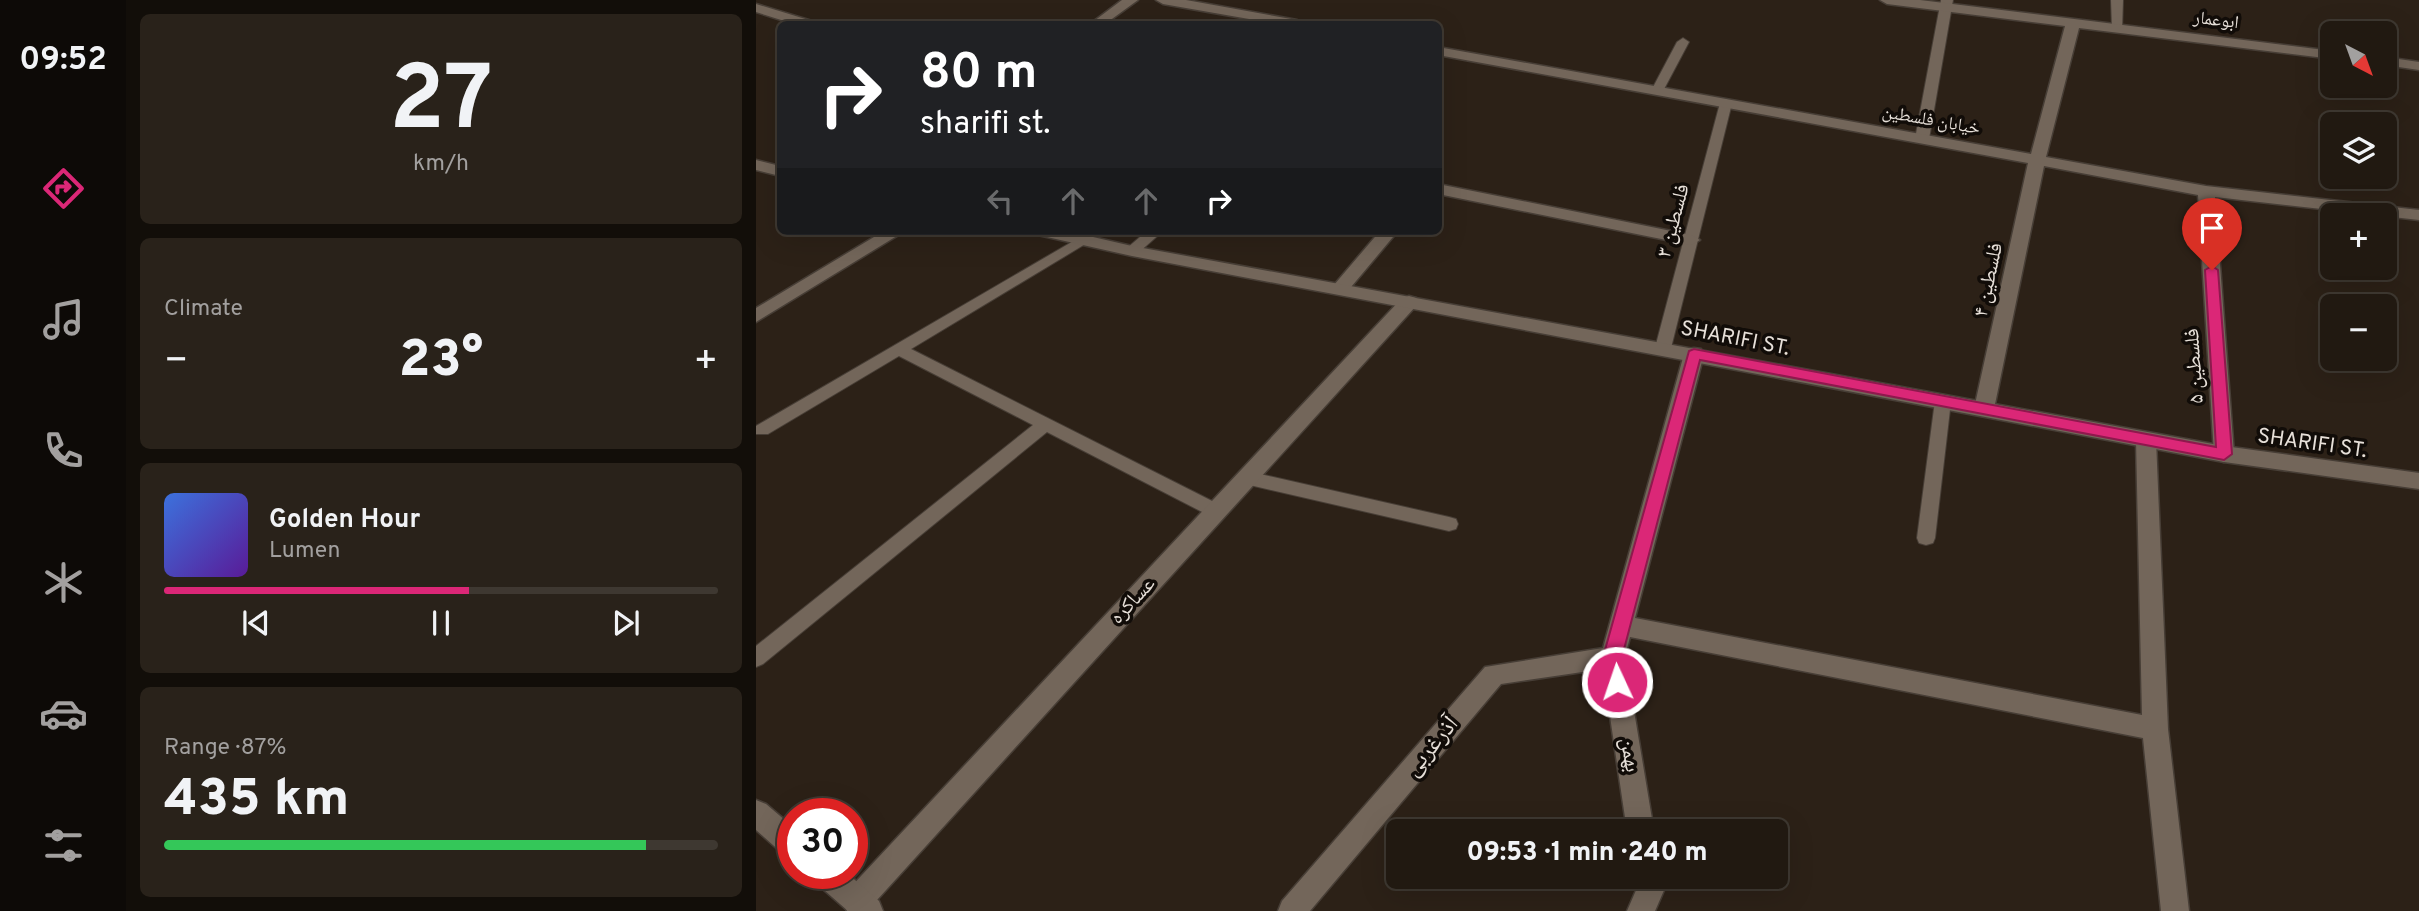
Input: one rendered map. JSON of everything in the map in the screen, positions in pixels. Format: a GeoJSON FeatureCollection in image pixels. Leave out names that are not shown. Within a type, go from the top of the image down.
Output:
{"type":"FeatureCollection","features":[{"type":"Feature","properties":{"kind":"street"},"geometry":{"type":"LineString","coordinates":[[1101,21],[1131,0]]}},
{"type":"Feature","properties":{"kind":"street"},"geometry":{"type":"LineString","coordinates":[[1163,0],[1280,21]]}},
{"type":"Feature","properties":{"kind":"street","name":"ابوعمار"},"geometry":{"type":"LineString","coordinates":[[1887,0],[1946,4],[2118,29],[2320,53]]}},
{"type":"Feature","properties":{"kind":"street"},"geometry":{"type":"LineString","coordinates":[[756,8],[797,21]]}},
{"type":"Feature","properties":{"kind":"street","name":"فلسطین ۴"},"geometry":{"type":"LineString","coordinates":[[1984,409],[2037,160],[2073,23]]}},
{"type":"Feature","properties":{"kind":"street","name":"خیابان فلسطین"},"geometry":{"type":"LineString","coordinates":[[1442,52],[2206,191],[2419,215]]}},
{"type":"Feature","properties":{"kind":"street"},"geometry":{"type":"LineString","coordinates":[[2398,63],[2419,66]]}},
{"type":"Feature","properties":{"kind":"street"},"geometry":{"type":"LineString","coordinates":[[756,165],[777,170]]}},
{"type":"Feature","properties":{"kind":"street"},"geometry":{"type":"LineString","coordinates":[[1442,191],[1691,240]]}},
{"type":"Feature","properties":{"kind":"street","name":"فلسطین ۵"},"geometry":{"type":"LineString","coordinates":[[2206,191],[2224,454]]}},
{"type":"Feature","properties":{"kind":"street"},"geometry":{"type":"LineString","coordinates":[[756,316],[889,235]]}},
{"type":"Feature","properties":{"kind":"street","name":"SHARIFI ST."},"geometry":{"type":"LineString","coordinates":[[1061,235],[1132,251],[2146,440],[2224,454],[2419,481]]}},
{"type":"Feature","properties":{"kind":"street"},"geometry":{"type":"LineString","coordinates":[[1340,289],[1386,235]]}},
{"type":"Feature","properties":{"kind":"street","name":"عساکره"},"geometry":{"type":"LineString","coordinates":[[863,906],[1216,511],[1409,302]]}},
{"type":"Feature","properties":{"kind":"street","name":"بهمن"},"geometry":{"type":"LineString","coordinates":[[1639,819],[1613,657],[1694,354]]}},
{"type":"Feature","properties":{"kind":"street"},"geometry":{"type":"LineString","coordinates":[[2146,440],[2155,729],[2175,911]]}},
{"type":"Feature","properties":{"kind":"street"},"geometry":{"type":"LineString","coordinates":[[1621,625],[2155,729]]}},
{"type":"Feature","properties":{"kind":"street","name":"آذرغربی"},"geometry":{"type":"LineString","coordinates":[[1293,911],[1494,674],[1613,657]]}},
{"type":"Feature","properties":{"kind":"street"},"geometry":{"type":"LineString","coordinates":[[756,813],[777,831]]}},
{"type":"Feature","properties":{"kind":"street"},"geometry":{"type":"LineString","coordinates":[[844,889],[863,906]]}},
{"type":"Feature","properties":{"kind":"street"},"geometry":{"type":"LineString","coordinates":[[1641,911],[1651,889]]}},
{"type":"Feature","properties":{"kind":"lane"},"geometry":{"type":"LineString","coordinates":[[2117,0],[2118,29]]}},
{"type":"Feature","properties":{"kind":"lane"},"geometry":{"type":"LineString","coordinates":[[1922,139],[1946,4]]}},
{"type":"Feature","properties":{"kind":"lane"},"geometry":{"type":"LineString","coordinates":[[1657,91],[1684,42]]}},
{"type":"Feature","properties":{"kind":"lane","name":"فلسطین ۳"},"geometry":{"type":"LineString","coordinates":[[1663,348],[1727,103]]}},
{"type":"Feature","properties":{"kind":"lane"},"geometry":{"type":"LineString","coordinates":[[1132,251],[1151,235]]}},
{"type":"Feature","properties":{"kind":"lane"},"geometry":{"type":"LineString","coordinates":[[762,430],[1082,240]]}},
{"type":"Feature","properties":{"kind":"lane"},"geometry":{"type":"LineString","coordinates":[[898,349],[1216,511]]}},
{"type":"Feature","properties":{"kind":"lane"},"geometry":{"type":"LineString","coordinates":[[1926,538],[1943,401]]}},
{"type":"Feature","properties":{"kind":"lane"},"geometry":{"type":"LineString","coordinates":[[756,658],[1046,424]]}},
{"type":"Feature","properties":{"kind":"lane"},"geometry":{"type":"LineString","coordinates":[[1247,478],[1449,524]]}},
{"type":"Feature","properties":{"kind":"route"},"geometry":{"type":"LineString","coordinates":[[1617,682],[1613,657],[1694,354],[2224,454],[2212,270]]}}]}
